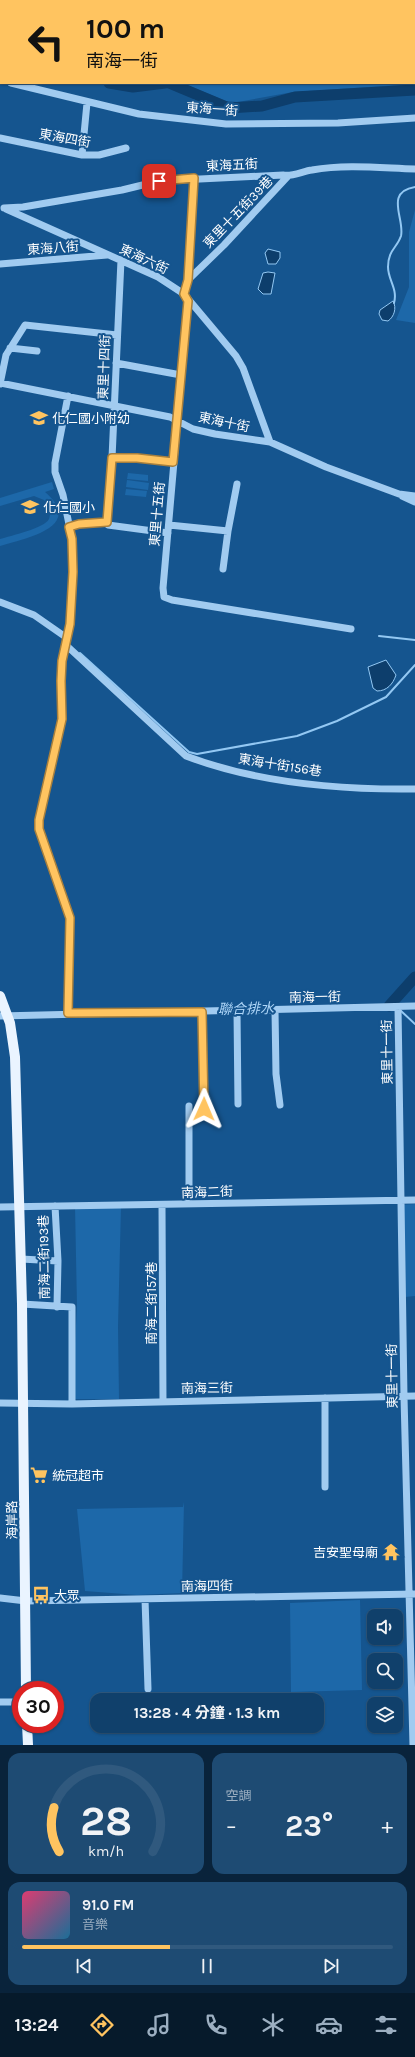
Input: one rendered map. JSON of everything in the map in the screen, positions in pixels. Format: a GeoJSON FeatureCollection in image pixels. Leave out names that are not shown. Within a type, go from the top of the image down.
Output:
{"type":"FeatureCollection","features":[{"type":"Feature","properties":{"kind":"main road","name":"海岸路"},"geometry":{"type":"LineString","coordinates":[[0,996],[4,1014],[12,1034],[15,1057],[22,1304],[26,1681]]}},
{"type":"Feature","properties":{"kind":"main road"},"geometry":{"type":"LineString","coordinates":[[27,1733],[28,1745]]}},
{"type":"Feature","properties":{"kind":"street","name":"東海一街"},"geometry":{"type":"LineString","coordinates":[[14,84],[139,114],[226,124],[367,122],[415,118]]}},
{"type":"Feature","properties":{"kind":"street"},"geometry":{"type":"LineString","coordinates":[[82,155],[87,102]]}},
{"type":"Feature","properties":{"kind":"street","name":"東海四街"},"geometry":{"type":"LineString","coordinates":[[0,138],[82,155],[98,155],[126,148]]}},
{"type":"Feature","properties":{"kind":"street","name":"東海五街"},"geometry":{"type":"LineString","coordinates":[[2,207],[23,207],[122,190],[159,181],[282,174],[288,176],[313,170],[352,167],[415,170]]}},
{"type":"Feature","properties":{"kind":"street","name":"東里十五街39巷"},"geometry":{"type":"LineString","coordinates":[[188,280],[224,245],[288,176]]}},
{"type":"Feature","properties":{"kind":"street","name":"東里十五街"},"geometry":{"type":"LineString","coordinates":[[194,178],[188,280],[169,525],[162,588],[164,596],[167,599],[351,630]]}},
{"type":"Feature","properties":{"kind":"street","name":"東海六街"},"geometry":{"type":"LineString","coordinates":[[2,207],[158,277],[186,298],[236,356],[243,368],[270,442]]}},
{"type":"Feature","properties":{"kind":"street","name":"東海八街"},"geometry":{"type":"LineString","coordinates":[[0,264],[108,255]]}},
{"type":"Feature","properties":{"kind":"street","name":"東里十四街"},"geometry":{"type":"LineString","coordinates":[[107,522],[115,405],[121,260]]}},
{"type":"Feature","properties":{"kind":"street"},"geometry":{"type":"LineString","coordinates":[[0,384],[6,355],[25,325],[117,335]]}},
{"type":"Feature","properties":{"kind":"street"},"geometry":{"type":"LineString","coordinates":[[10,348],[37,351]]}},
{"type":"Feature","properties":{"kind":"street"},"geometry":{"type":"LineString","coordinates":[[116,363],[180,375]]}},
{"type":"Feature","properties":{"kind":"street","name":"東海十街"},"geometry":{"type":"LineString","coordinates":[[0,384],[115,405],[177,420],[193,429],[215,434],[270,442],[326,467],[399,494],[415,496]]}},
{"type":"Feature","properties":{"kind":"street"},"geometry":{"type":"LineString","coordinates":[[68,396],[55,463],[55,472],[63,495],[72,539],[73,572],[68,638],[62,661],[62,719],[39,824],[41,838],[70,918],[68,1013]]}},
{"type":"Feature","properties":{"kind":"street"},"geometry":{"type":"LineString","coordinates":[[112,458],[137,458],[173,462]]}},
{"type":"Feature","properties":{"kind":"street"},"geometry":{"type":"LineString","coordinates":[[223,569],[228,531],[237,484]]}},
{"type":"Feature","properties":{"kind":"street"},"geometry":{"type":"LineString","coordinates":[[399,494],[415,502]]}},
{"type":"Feature","properties":{"kind":"street"},"geometry":{"type":"LineString","coordinates":[[69,527],[79,524],[107,522],[108,525],[168,533]]}},
{"type":"Feature","properties":{"kind":"street"},"geometry":{"type":"LineString","coordinates":[[169,525],[228,531]]}},
{"type":"Feature","properties":{"kind":"street"},"geometry":{"type":"LineString","coordinates":[[0,602],[34,615],[68,638]]}},
{"type":"Feature","properties":{"kind":"street","name":"東海十街156巷"},"geometry":{"type":"LineString","coordinates":[[67,646],[186,756],[207,764],[262,778],[371,790],[415,789]]}},
{"type":"Feature","properties":{"kind":"street","name":"南海一街"},"geometry":{"type":"LineString","coordinates":[[4,1014],[202,1012],[415,1006]]}},
{"type":"Feature","properties":{"kind":"street","name":"東里十一街"},"geometry":{"type":"LineString","coordinates":[[398,1007],[404,1397],[413,1595],[413,1745]]}},
{"type":"Feature","properties":{"kind":"street"},"geometry":{"type":"LineString","coordinates":[[275,1010],[276,1074],[280,1105]]}},
{"type":"Feature","properties":{"kind":"street"},"geometry":{"type":"LineString","coordinates":[[237,1011],[238,1104]]}},
{"type":"Feature","properties":{"kind":"street"},"geometry":{"type":"LineString","coordinates":[[202,1012],[204,1109]]}},
{"type":"Feature","properties":{"kind":"street"},"geometry":{"type":"LineString","coordinates":[[188,1106],[189,1203]]}},
{"type":"Feature","properties":{"kind":"street","name":"南海二街"},"geometry":{"type":"LineString","coordinates":[[0,1208],[55,1206],[162,1206],[189,1203],[415,1200]]}},
{"type":"Feature","properties":{"kind":"street","name":"南海二街193巷"},"geometry":{"type":"LineString","coordinates":[[55,1206],[58,1261],[57,1307]]}},
{"type":"Feature","properties":{"kind":"street","name":"南海二街157巷"},"geometry":{"type":"LineString","coordinates":[[162,1206],[163,1401]]}},
{"type":"Feature","properties":{"kind":"street"},"geometry":{"type":"LineString","coordinates":[[21,1259],[58,1261]]}},
{"type":"Feature","properties":{"kind":"street"},"geometry":{"type":"LineString","coordinates":[[22,1304],[72,1307],[72,1404]]}},
{"type":"Feature","properties":{"kind":"street","name":"南海三街"},"geometry":{"type":"LineString","coordinates":[[0,1403],[72,1404],[415,1396]]}},
{"type":"Feature","properties":{"kind":"street"},"geometry":{"type":"LineString","coordinates":[[325,1487],[326,1398]]}},
{"type":"Feature","properties":{"kind":"street","name":"南海四街"},"geometry":{"type":"LineString","coordinates":[[0,1598],[26,1601],[413,1595]]}},
{"type":"Feature","properties":{"kind":"street"},"geometry":{"type":"LineString","coordinates":[[145,1599],[148,1689]]}},
{"type":"Feature","properties":{"kind":"street"},"geometry":{"type":"LineString","coordinates":[[0,1702],[12,1702]]}},
{"type":"Feature","properties":{"kind":"shaded area"},"geometry":{"type":"Polygon","coordinates":[[[185,84],[415,84],[293,92],[238,102],[226,101],[185,84]]]}},
{"type":"Feature","properties":{"kind":"shaded area"},"geometry":{"type":"Polygon","coordinates":[[[415,210],[415,323],[396,320],[409,287],[409,232],[415,210]]]}},
{"type":"Feature","properties":{"kind":"shaded area"},"geometry":{"type":"Polygon","coordinates":[[[268,249],[280,252],[280,258],[276,264],[268,264],[265,253],[268,249]]]}},
{"type":"Feature","properties":{"kind":"shaded area"},"geometry":{"type":"Polygon","coordinates":[[[263,273],[275,273],[271,294],[263,294],[258,289],[263,273]]]}},
{"type":"Feature","properties":{"kind":"shaded area"},"geometry":{"type":"Polygon","coordinates":[[[393,301],[395,309],[393,315],[388,321],[382,320],[379,314],[380,310],[393,301]]]}},
{"type":"Feature","properties":{"kind":"shaded area"},"geometry":{"type":"Polygon","coordinates":[[[128,473],[148,475],[148,481],[127,479],[128,473]]]}},
{"type":"Feature","properties":{"kind":"shaded area"},"geometry":{"type":"Polygon","coordinates":[[[127,480],[149,483],[148,490],[126,487],[127,480]]]}},
{"type":"Feature","properties":{"kind":"shaded area"},"geometry":{"type":"Polygon","coordinates":[[[52,482],[54,489],[45,492],[56,504],[59,514],[55,523],[47,530],[36,535],[0,546],[0,539],[41,526],[49,519],[50,512],[48,504],[44,500],[34,496],[0,506],[0,498],[52,482]]]}},
{"type":"Feature","properties":{"kind":"shaded area"},"geometry":{"type":"Polygon","coordinates":[[[126,489],[147,491],[146,497],[125,495],[126,489]]]}},
{"type":"Feature","properties":{"kind":"shaded area"},"geometry":{"type":"Polygon","coordinates":[[[386,660],[396,675],[389,686],[384,690],[377,691],[373,688],[368,667],[386,660]]]}},
{"type":"Feature","properties":{"kind":"shaded area"},"geometry":{"type":"Polygon","coordinates":[[[415,1204],[415,1296],[405,1297],[400,1205],[415,1204]]]}},
{"type":"Feature","properties":{"kind":"shaded area"},"geometry":{"type":"Polygon","coordinates":[[[75,1206],[121,1206],[118,1327],[119,1399],[72,1399],[77,1306],[75,1206]]]}},
{"type":"Feature","properties":{"kind":"shaded area"},"geometry":{"type":"Polygon","coordinates":[[[184,1502],[182,1593],[137,1595],[85,1591],[77,1509],[183,1507],[184,1502]]]}},
{"type":"Feature","properties":{"kind":"shaded area"},"geometry":{"type":"Polygon","coordinates":[[[360,1600],[362,1690],[291,1692],[290,1603],[360,1600]]]}},
{"type":"Feature","properties":{"kind":"waterway"},"geometry":{"type":"LineString","coordinates":[[115,84],[133,87],[157,84]]}},
{"type":"Feature","properties":{"kind":"waterway"},"geometry":{"type":"LineString","coordinates":[[171,84],[229,108],[262,106],[295,97],[415,90]]}},
{"type":"Feature","properties":{"kind":"waterway"},"geometry":{"type":"LineString","coordinates":[[394,303],[395,293],[388,272],[388,261],[401,236],[398,200],[400,194],[415,187]]}},
{"type":"Feature","properties":{"kind":"waterway"},"geometry":{"type":"LineString","coordinates":[[379,636],[415,640]]}},
{"type":"Feature","properties":{"kind":"waterway"},"geometry":{"type":"LineString","coordinates":[[80,653],[189,752],[197,754],[297,736],[337,721],[386,697],[415,665]]}},
{"type":"Feature","properties":{"kind":"waterway","name":"聯合排水"},"geometry":{"type":"LineString","coordinates":[[389,1006],[415,977]]}},
{"type":"Feature","properties":{"kind":"waterway"},"geometry":{"type":"LineString","coordinates":[[400,1010],[415,1024]]}},
{"type":"Feature","properties":{"kind":"place","name":"化仁國小附幼"},"geometry":{"type":"Point","coordinates":[39,418]}},
{"type":"Feature","properties":{"kind":"place","name":"化仁國小"},"geometry":{"type":"Point","coordinates":[30,507]}},
{"type":"Feature","properties":{"kind":"place","name":"統冠超市"},"geometry":{"type":"Point","coordinates":[39,1475]}},
{"type":"Feature","properties":{"kind":"place","name":"吉安聖母廟"},"geometry":{"type":"Point","coordinates":[391,1552]}},
{"type":"Feature","properties":{"kind":"place","name":"大眾"},"geometry":{"type":"Point","coordinates":[41,1595]}},
{"type":"Feature","properties":{"kind":"route"},"geometry":{"type":"LineString","coordinates":[[159,181],[194,178],[188,280],[184,294],[188,301],[173,462],[137,458],[112,458],[107,522],[79,524],[69,527],[72,539],[73,572],[70,624],[67,646],[62,661],[62,719],[39,820],[39,829],[70,918],[68,1013],[202,1012],[204,1109]]}}]}
